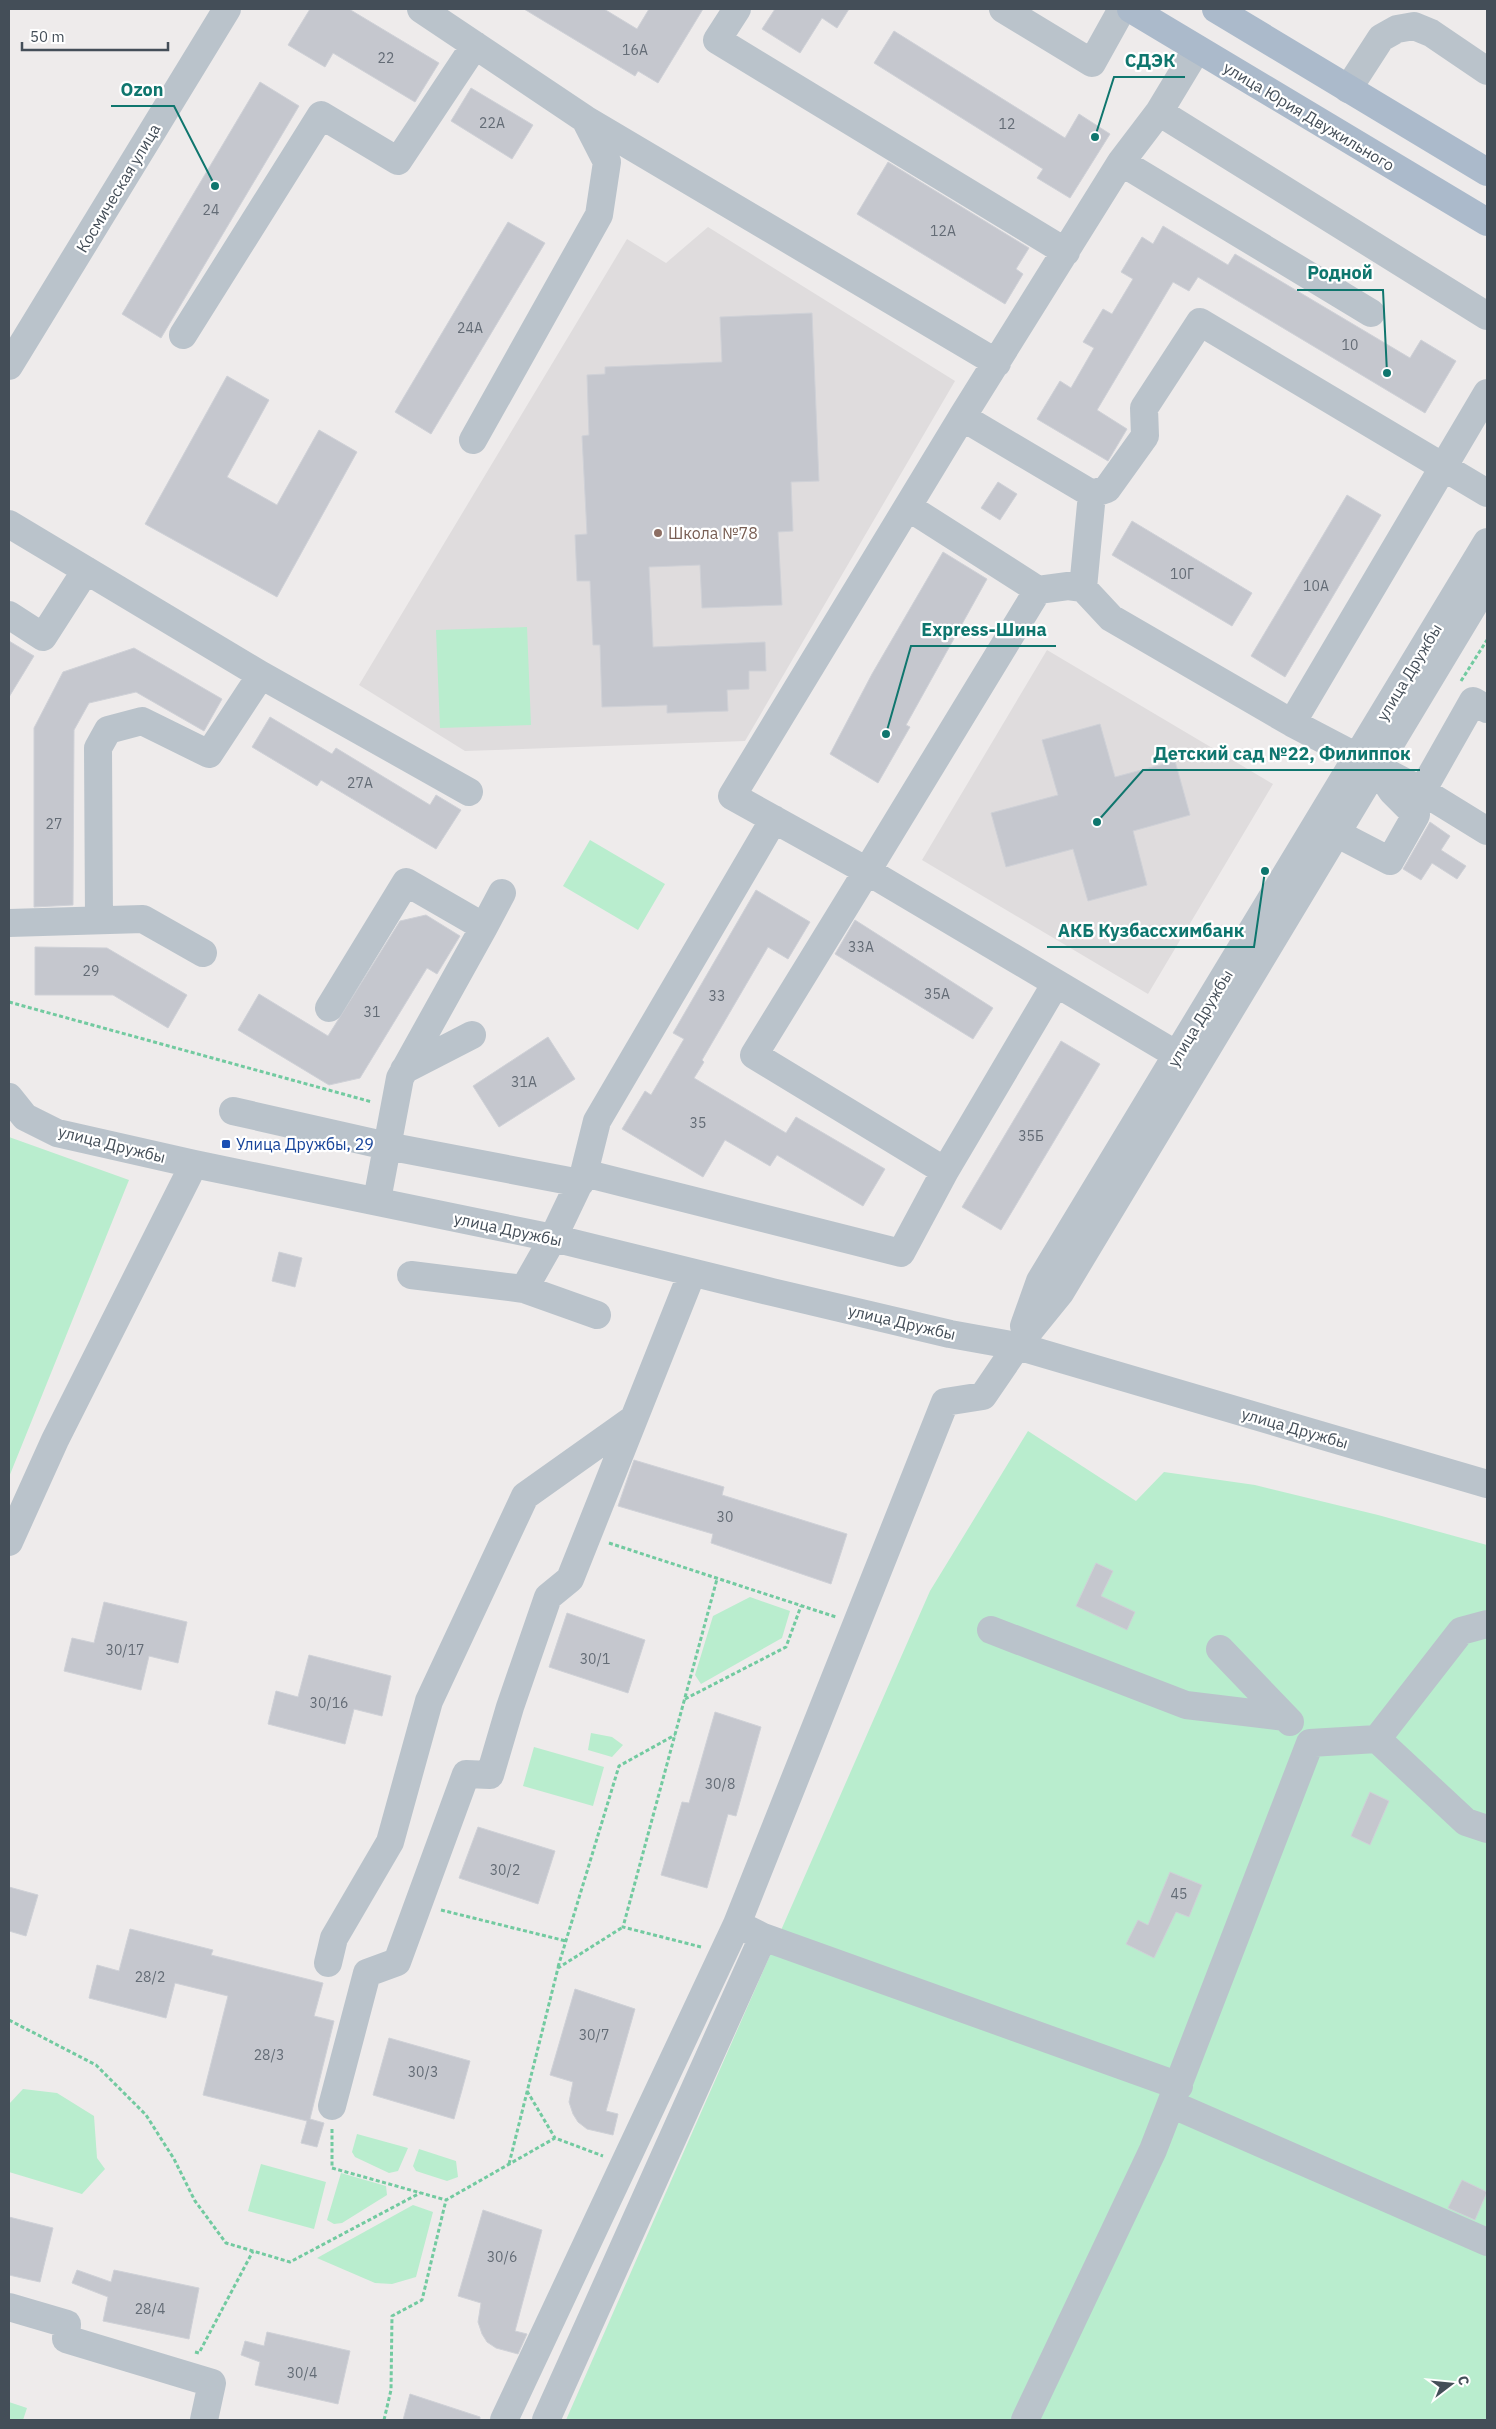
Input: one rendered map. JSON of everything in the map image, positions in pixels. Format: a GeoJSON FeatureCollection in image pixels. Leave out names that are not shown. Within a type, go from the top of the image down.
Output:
{"type":"FeatureCollection","features":[{"type":"Feature","properties":{"kind":"main road","name":"улица Юрия Двужильного"},"geometry":{"type":"LineString","coordinates":[[1131,9],[1487,222]]}},
{"type":"Feature","properties":{"kind":"main road"},"geometry":{"type":"LineString","coordinates":[[1216,9],[1487,172]]}},
{"type":"Feature","properties":{"kind":"street","name":"Космическая улица"},"geometry":{"type":"LineString","coordinates":[[9,366],[227,9]]}},
{"type":"Feature","properties":{"kind":"street"},"geometry":{"type":"LineString","coordinates":[[421,9],[585,119],[997,362]]}},
{"type":"Feature","properties":{"kind":"street"},"geometry":{"type":"LineString","coordinates":[[737,9],[717,40],[1066,252]]}},
{"type":"Feature","properties":{"kind":"street"},"geometry":{"type":"LineString","coordinates":[[1003,9],[1092,63],[1122,9]]}},
{"type":"Feature","properties":{"kind":"street"},"geometry":{"type":"LineString","coordinates":[[1348,89],[1381,38],[1397,29],[1414,26],[1431,33],[1487,71]]}},
{"type":"Feature","properties":{"kind":"street"},"geometry":{"type":"LineString","coordinates":[[183,335],[321,115],[398,161],[475,45]]}},
{"type":"Feature","properties":{"kind":"street"},"geometry":{"type":"LineString","coordinates":[[1177,1055],[867,871],[732,796],[962,418],[1121,162],[1159,112],[1197,49]]}},
{"type":"Feature","properties":{"kind":"street"},"geometry":{"type":"LineString","coordinates":[[1159,112],[1487,316]]}},
{"type":"Feature","properties":{"kind":"street"},"geometry":{"type":"LineString","coordinates":[[473,440],[599,215],[607,162],[585,119]]}},
{"type":"Feature","properties":{"kind":"street"},"geometry":{"type":"LineString","coordinates":[[1121,162],[1371,313]]}},
{"type":"Feature","properties":{"kind":"street"},"geometry":{"type":"LineString","coordinates":[[962,418],[1092,494],[1106,489],[1145,436],[1144,408],[1200,322],[1441,468],[1487,493]]}},
{"type":"Feature","properties":{"kind":"street"},"geometry":{"type":"LineString","coordinates":[[1292,722],[1487,393]]}},
{"type":"Feature","properties":{"kind":"street"},"geometry":{"type":"LineString","coordinates":[[1083,588],[1092,494]]}},
{"type":"Feature","properties":{"kind":"street"},"geometry":{"type":"LineString","coordinates":[[908,507],[1038,590],[1068,586],[1083,588],[1111,618],[1292,722],[1422,791],[1487,831]]}},
{"type":"Feature","properties":{"kind":"street"},"geometry":{"type":"LineString","coordinates":[[9,524],[261,676],[469,792]]}},
{"type":"Feature","properties":{"kind":"street","name":"улица Дружбы"},"geometry":{"type":"LineString","coordinates":[[1017,1346],[1060,1293],[1336,833],[1367,762],[1487,542]]}},
{"type":"Feature","properties":{"kind":"street"},"geometry":{"type":"LineString","coordinates":[[9,615],[43,637],[86,570]]}},
{"type":"Feature","properties":{"kind":"street","name":"улица Дружбы"},"geometry":{"type":"LineString","coordinates":[[1017,1346],[1040,1281],[1177,1055],[1367,762],[1487,583]]}},
{"type":"Feature","properties":{"kind":"street"},"geometry":{"type":"LineString","coordinates":[[945,1172],[754,1055],[1038,590]]}},
{"type":"Feature","properties":{"kind":"street"},"geometry":{"type":"LineString","coordinates":[[98,920],[98,748],[108,730],[142,721],[209,754],[261,676]]}},
{"type":"Feature","properties":{"kind":"street"},"geometry":{"type":"LineString","coordinates":[[1422,791],[1473,701],[1487,709]]}},
{"type":"Feature","properties":{"kind":"street"},"geometry":{"type":"LineString","coordinates":[[1336,833],[1390,862],[1416,815],[1367,762]]}},
{"type":"Feature","properties":{"kind":"street"},"geometry":{"type":"LineString","coordinates":[[524,1290],[553,1238],[582,1178],[597,1121],[774,819]]}},
{"type":"Feature","properties":{"kind":"street"},"geometry":{"type":"LineString","coordinates":[[329,1008],[406,882],[484,927]]}},
{"type":"Feature","properties":{"kind":"street"},"geometry":{"type":"LineString","coordinates":[[377,1200],[400,1078],[502,893]]}},
{"type":"Feature","properties":{"kind":"street"},"geometry":{"type":"LineString","coordinates":[[9,923],[143,919],[203,954]]}},
{"type":"Feature","properties":{"kind":"street"},"geometry":{"type":"LineString","coordinates":[[233,1111],[387,1146],[582,1178],[901,1253],[945,1172],[1056,983]]}},
{"type":"Feature","properties":{"kind":"street"},"geometry":{"type":"LineString","coordinates":[[404,1070],[472,1035]]}},
{"type":"Feature","properties":{"kind":"street","name":"улица Дружбы"},"geometry":{"type":"LineString","coordinates":[[9,1097],[25,1116],[57,1133],[194,1164],[377,1200],[553,1238],[950,1334],[1017,1346],[1487,1484]]}},
{"type":"Feature","properties":{"kind":"street"},"geometry":{"type":"LineString","coordinates":[[9,1542],[55,1440],[194,1164]]}},
{"type":"Feature","properties":{"kind":"street"},"geometry":{"type":"LineString","coordinates":[[332,2106],[367,1973],[397,1962],[466,1774],[490,1775],[510,1707],[548,1597],[570,1579],[692,1273]]}},
{"type":"Feature","properties":{"kind":"street"},"geometry":{"type":"LineString","coordinates":[[411,1275],[524,1290],[597,1316]]}},
{"type":"Feature","properties":{"kind":"street"},"geometry":{"type":"LineString","coordinates":[[504,2420],[737,1924],[945,1402],[983,1396],[1017,1346]]}},
{"type":"Feature","properties":{"kind":"street"},"geometry":{"type":"LineString","coordinates":[[328,1963],[334,1938],[390,1842],[428,1701],[524,1496],[632,1420]]}},
{"type":"Feature","properties":{"kind":"street"},"geometry":{"type":"LineString","coordinates":[[1377,1739],[1461,1631],[1487,1624]]}},
{"type":"Feature","properties":{"kind":"street"},"geometry":{"type":"LineString","coordinates":[[991,1630],[1186,1705],[1285,1717]]}},
{"type":"Feature","properties":{"kind":"street"},"geometry":{"type":"LineString","coordinates":[[1220,1649],[1310,1744]]}},
{"type":"Feature","properties":{"kind":"street"},"geometry":{"type":"LineString","coordinates":[[1310,1744],[1377,1739],[1466,1822],[1487,1830]]}},
{"type":"Feature","properties":{"kind":"street"},"geometry":{"type":"LineString","coordinates":[[1025,2420],[1153,2150],[1310,1744]]}},
{"type":"Feature","properties":{"kind":"street"},"geometry":{"type":"LineString","coordinates":[[737,1924],[763,1937],[1175,2095],[1487,2242]]}},
{"type":"Feature","properties":{"kind":"street"},"geometry":{"type":"LineString","coordinates":[[546,2420],[763,1937]]}},
{"type":"Feature","properties":{"kind":"street"},"geometry":{"type":"LineString","coordinates":[[9,2307],[67,2324],[66,2340],[212,2383],[204,2420]]}},
{"type":"Feature","properties":{"kind":"path"},"geometry":{"type":"LineString","coordinates":[[9,1002],[394,1108]]}},
{"type":"Feature","properties":{"kind":"path"},"geometry":{"type":"LineString","coordinates":[[587,1536],[858,1624]]}},
{"type":"Feature","properties":{"kind":"path"},"geometry":{"type":"LineString","coordinates":[[558,1968],[623,1927],[717,1578]]}},
{"type":"Feature","properties":{"kind":"path"},"geometry":{"type":"LineString","coordinates":[[684,1700],[786,1647],[801,1606]]}},
{"type":"Feature","properties":{"kind":"path"},"geometry":{"type":"LineString","coordinates":[[509,2164],[558,1968],[620,1766],[675,1734]]}},
{"type":"Feature","properties":{"kind":"path"},"geometry":{"type":"LineString","coordinates":[[418,1904],[566,1941]]}},
{"type":"Feature","properties":{"kind":"path"},"geometry":{"type":"LineString","coordinates":[[623,1927],[724,1953]]}},
{"type":"Feature","properties":{"kind":"path"},"geometry":{"type":"LineString","coordinates":[[9,2020],[96,2065],[146,2115],[174,2159],[195,2201],[226,2243],[290,2262],[420,2193]]}},
{"type":"Feature","properties":{"kind":"path"},"geometry":{"type":"LineString","coordinates":[[527,2091],[554,2138],[625,2163]]}},
{"type":"Feature","properties":{"kind":"path"},"geometry":{"type":"LineString","coordinates":[[332,2106],[332,2168],[446,2200],[554,2138]]}},
{"type":"Feature","properties":{"kind":"path"},"geometry":{"type":"LineString","coordinates":[[384,2420],[391,2390],[392,2316],[422,2300],[446,2200]]}},
{"type":"Feature","properties":{"kind":"path"},"geometry":{"type":"LineString","coordinates":[[190,2350],[199,2353],[253,2251]]}},
{"type":"Feature","properties":{"kind":"shaded area","name":"Школа №78"},"geometry":{"type":"Polygon","coordinates":[[[708,227],[955,381],[745,741],[465,751],[359,685],[627,239],[666,263],[708,227]]]}},
{"type":"Feature","properties":{"kind":"shaded area"},"geometry":{"type":"Polygon","coordinates":[[[1047,650],[1273,784],[1148,994],[922,860],[1047,650]]]}},
{"type":"Feature","properties":{"kind":"green space"},"geometry":{"type":"Polygon","coordinates":[[[527,627],[531,725],[440,728],[436,630],[527,627]]]}},
{"type":"Feature","properties":{"kind":"green space"},"geometry":{"type":"Polygon","coordinates":[[[590,840],[665,884],[638,930],[563,886],[590,840]]]}},
{"type":"Feature","properties":{"kind":"green space"},"geometry":{"type":"Polygon","coordinates":[[[9,1137],[129,1180],[9,1477],[9,1137]]]}},
{"type":"Feature","properties":{"kind":"green space"},"geometry":{"type":"Polygon","coordinates":[[[1028,1431],[1136,1501],[1164,1472],[1255,1485],[1378,1515],[1487,1545],[1487,2420],[566,2420],[930,1591],[1028,1431]]]}},
{"type":"Feature","properties":{"kind":"green space"},"geometry":{"type":"Polygon","coordinates":[[[750,1597],[790,1611],[782,1638],[701,1684],[695,1675],[713,1616],[750,1597]]]}},
{"type":"Feature","properties":{"kind":"green space"},"geometry":{"type":"Polygon","coordinates":[[[591,1733],[612,1737],[623,1745],[612,1757],[588,1750],[591,1733]]]}},
{"type":"Feature","properties":{"kind":"green space"},"geometry":{"type":"Polygon","coordinates":[[[534,1747],[604,1767],[593,1806],[523,1786],[534,1747]]]}},
{"type":"Feature","properties":{"kind":"green space"},"geometry":{"type":"Polygon","coordinates":[[[23,2089],[57,2093],[94,2116],[97,2158],[105,2169],[82,2194],[9,2172],[9,2104],[23,2089]]]}},
{"type":"Feature","properties":{"kind":"green space"},"geometry":{"type":"Polygon","coordinates":[[[357,2134],[408,2148],[398,2171],[389,2173],[355,2157],[352,2152],[357,2134]]]}},
{"type":"Feature","properties":{"kind":"green space"},"geometry":{"type":"Polygon","coordinates":[[[419,2149],[456,2161],[458,2177],[447,2181],[416,2171],[413,2166],[419,2149]]]}},
{"type":"Feature","properties":{"kind":"green space"},"geometry":{"type":"Polygon","coordinates":[[[261,2164],[326,2182],[314,2229],[248,2211],[261,2164]]]}},
{"type":"Feature","properties":{"kind":"green space"},"geometry":{"type":"Polygon","coordinates":[[[341,2173],[386,2186],[387,2195],[342,2223],[334,2224],[327,2220],[341,2173]]]}},
{"type":"Feature","properties":{"kind":"green space"},"geometry":{"type":"Polygon","coordinates":[[[413,2205],[433,2212],[416,2277],[392,2284],[375,2283],[317,2258],[413,2205]]]}},
{"type":"Feature","properties":{"kind":"green space"},"geometry":{"type":"Polygon","coordinates":[[[9,2402],[27,2408],[23,2420],[9,2420],[9,2402]]]}},
{"type":"Feature","properties":{"kind":"building"},"geometry":{"type":"Polygon","coordinates":[[[310,9],[349,9],[439,63],[415,102],[333,53],[325,67],[288,45],[310,9]]]}},
{"type":"Feature","properties":{"kind":"building"},"geometry":{"type":"Polygon","coordinates":[[[524,9],[604,9],[637,29],[649,9],[703,9],[658,83],[638,71],[635,76],[524,9]]]}},
{"type":"Feature","properties":{"kind":"building"},"geometry":{"type":"Polygon","coordinates":[[[775,9],[849,9],[837,28],[822,18],[800,53],[762,29],[775,9]]]}},
{"type":"Feature","properties":{"kind":"building"},"geometry":{"type":"Polygon","coordinates":[[[894,31],[1065,138],[1079,114],[1110,134],[1070,198],[1037,178],[1043,169],[874,63],[894,31]]]}},
{"type":"Feature","properties":{"kind":"building"},"geometry":{"type":"Polygon","coordinates":[[[260,82],[299,106],[161,338],[122,314],[260,82]]]}},
{"type":"Feature","properties":{"kind":"building"},"geometry":{"type":"Polygon","coordinates":[[[471,88],[533,125],[512,159],[451,121],[471,88]]]}},
{"type":"Feature","properties":{"kind":"building"},"geometry":{"type":"Polygon","coordinates":[[[888,162],[1029,248],[1016,269],[1023,274],[1005,304],[857,214],[888,162]]]}},
{"type":"Feature","properties":{"kind":"building"},"geometry":{"type":"Polygon","coordinates":[[[508,222],[545,243],[431,434],[395,412],[508,222]]]}},
{"type":"Feature","properties":{"kind":"building"},"geometry":{"type":"Polygon","coordinates":[[[1163,226],[1228,265],[1235,254],[1410,358],[1421,340],[1456,361],[1425,413],[1198,277],[1189,291],[1173,282],[1097,410],[1127,429],[1108,461],[1037,419],[1060,381],[1071,388],[1094,348],[1083,342],[1103,309],[1112,314],[1133,279],[1121,272],[1142,237],[1153,244],[1163,226]]]}},
{"type":"Feature","properties":{"kind":"building"},"geometry":{"type":"Polygon","coordinates":[[[812,313],[819,481],[791,482],[793,531],[778,532],[782,605],[702,608],[700,565],[649,567],[653,647],[765,642],[766,671],[749,671],[749,689],[727,690],[728,711],[667,713],[667,705],[602,707],[600,645],[593,645],[590,581],[577,581],[575,535],[587,534],[582,436],[589,435],[587,375],[605,374],[605,367],[722,362],[720,317],[812,313]]]}},
{"type":"Feature","properties":{"kind":"building"},"geometry":{"type":"Polygon","coordinates":[[[227,376],[269,400],[227,477],[277,505],[319,430],[357,452],[277,597],[145,524],[227,376]]]}},
{"type":"Feature","properties":{"kind":"building"},"geometry":{"type":"Polygon","coordinates":[[[998,482],[1017,494],[1000,520],[981,508],[998,482]]]}},
{"type":"Feature","properties":{"kind":"building"},"geometry":{"type":"Polygon","coordinates":[[[1347,495],[1381,515],[1285,677],[1251,656],[1347,495]]]}},
{"type":"Feature","properties":{"kind":"building"},"geometry":{"type":"Polygon","coordinates":[[[1132,521],[1252,593],[1232,626],[1112,555],[1132,521]]]}},
{"type":"Feature","properties":{"kind":"building"},"geometry":{"type":"Polygon","coordinates":[[[943,552],[987,579],[906,725],[910,727],[878,783],[830,754],[872,674],[943,552]]]}},
{"type":"Feature","properties":{"kind":"building"},"geometry":{"type":"Polygon","coordinates":[[[9,641],[34,656],[9,697],[9,641]]]}},
{"type":"Feature","properties":{"kind":"building"},"geometry":{"type":"Polygon","coordinates":[[[134,648],[222,699],[204,731],[136,692],[89,703],[74,730],[73,905],[34,907],[34,728],[63,672],[134,648]]]}},
{"type":"Feature","properties":{"kind":"building"},"geometry":{"type":"Polygon","coordinates":[[[270,717],[332,754],[336,748],[430,805],[436,795],[461,810],[436,849],[321,780],[317,786],[252,747],[270,717]]]}},
{"type":"Feature","properties":{"kind":"building"},"geometry":{"type":"Polygon","coordinates":[[[1100,724],[1115,777],[1175,761],[1190,815],[1133,831],[1147,885],[1088,901],[1073,849],[1006,867],[991,813],[1058,795],[1042,740],[1100,724]]]}},
{"type":"Feature","properties":{"kind":"building"},"geometry":{"type":"Polygon","coordinates":[[[1430,822],[1450,836],[1441,850],[1466,866],[1457,879],[1432,863],[1421,880],[1403,869],[1430,822]]]}},
{"type":"Feature","properties":{"kind":"building"},"geometry":{"type":"Polygon","coordinates":[[[756,890],[810,922],[788,959],[768,947],[702,1060],[704,1062],[694,1078],[786,1133],[796,1117],[885,1169],[863,1206],[777,1155],[770,1166],[725,1140],[703,1177],[622,1129],[645,1091],[651,1095],[684,1039],[673,1033],[756,890]]]}},
{"type":"Feature","properties":{"kind":"building"},"geometry":{"type":"Polygon","coordinates":[[[426,915],[460,936],[437,974],[427,968],[360,1078],[329,1085],[238,1030],[259,994],[328,1036],[400,921],[426,915]]]}},
{"type":"Feature","properties":{"kind":"building"},"geometry":{"type":"Polygon","coordinates":[[[855,920],[993,1008],[973,1039],[835,954],[855,920]]]}},
{"type":"Feature","properties":{"kind":"building"},"geometry":{"type":"Polygon","coordinates":[[[35,947],[107,948],[187,995],[168,1028],[113,995],[35,995],[35,947]]]}},
{"type":"Feature","properties":{"kind":"building"},"geometry":{"type":"Polygon","coordinates":[[[548,1037],[575,1079],[499,1127],[473,1086],[548,1037]]]}},
{"type":"Feature","properties":{"kind":"building"},"geometry":{"type":"Polygon","coordinates":[[[1061,1041],[1100,1064],[1001,1230],[962,1207],[1061,1041]]]}},
{"type":"Feature","properties":{"kind":"building"},"geometry":{"type":"Polygon","coordinates":[[[279,1252],[302,1258],[295,1287],[272,1281],[279,1252]]]}},
{"type":"Feature","properties":{"kind":"building"},"geometry":{"type":"Polygon","coordinates":[[[634,1460],[724,1487],[722,1495],[847,1534],[831,1584],[711,1543],[713,1534],[618,1506],[634,1460]]]}},
{"type":"Feature","properties":{"kind":"building"},"geometry":{"type":"Polygon","coordinates":[[[1096,1563],[1113,1571],[1101,1596],[1135,1612],[1127,1630],[1076,1606],[1096,1563]]]}},
{"type":"Feature","properties":{"kind":"building"},"geometry":{"type":"Polygon","coordinates":[[[104,1602],[187,1622],[178,1663],[149,1656],[141,1690],[64,1671],[72,1638],[94,1643],[104,1602]]]}},
{"type":"Feature","properties":{"kind":"building"},"geometry":{"type":"Polygon","coordinates":[[[567,1613],[645,1640],[628,1693],[549,1667],[567,1613]]]}},
{"type":"Feature","properties":{"kind":"building"},"geometry":{"type":"Polygon","coordinates":[[[309,1655],[391,1676],[382,1716],[354,1709],[345,1744],[268,1724],[276,1691],[298,1697],[309,1655]]]}},
{"type":"Feature","properties":{"kind":"building"},"geometry":{"type":"Polygon","coordinates":[[[715,1712],[761,1727],[736,1816],[728,1814],[707,1888],[661,1875],[682,1802],[689,1803],[715,1712]]]}},
{"type":"Feature","properties":{"kind":"building"},"geometry":{"type":"Polygon","coordinates":[[[1370,1792],[1389,1801],[1370,1845],[1351,1836],[1370,1792]]]}},
{"type":"Feature","properties":{"kind":"building"},"geometry":{"type":"Polygon","coordinates":[[[478,1827],[555,1851],[538,1904],[459,1878],[478,1827]]]}},
{"type":"Feature","properties":{"kind":"building"},"geometry":{"type":"Polygon","coordinates":[[[1170,1872],[1202,1885],[1189,1917],[1176,1912],[1154,1958],[1126,1944],[1138,1920],[1148,1925],[1170,1872]]]}},
{"type":"Feature","properties":{"kind":"building"},"geometry":{"type":"Polygon","coordinates":[[[9,1887],[38,1895],[26,1936],[9,1931],[9,1887]]]}},
{"type":"Feature","properties":{"kind":"building"},"geometry":{"type":"Polygon","coordinates":[[[130,1929],[213,1950],[211,1955],[323,1983],[314,2016],[334,2021],[310,2119],[324,2123],[317,2147],[301,2143],[307,2121],[203,2095],[228,1996],[175,1983],[166,2018],[89,1998],[97,1965],[119,1971],[130,1929]]]}},
{"type":"Feature","properties":{"kind":"building"},"geometry":{"type":"Polygon","coordinates":[[[575,1989],[635,2009],[606,2111],[618,2114],[613,2135],[587,2129],[578,2122],[569,2102],[573,2082],[550,2075],[575,1989]]]}},
{"type":"Feature","properties":{"kind":"building"},"geometry":{"type":"Polygon","coordinates":[[[389,2038],[470,2061],[454,2119],[373,2095],[389,2038]]]}},
{"type":"Feature","properties":{"kind":"building"},"geometry":{"type":"Polygon","coordinates":[[[1462,2180],[1487,2192],[1475,2220],[1448,2208],[1462,2180]]]}},
{"type":"Feature","properties":{"kind":"building"},"geometry":{"type":"Polygon","coordinates":[[[483,2210],[542,2230],[515,2331],[527,2334],[518,2354],[496,2348],[487,2342],[478,2322],[481,2303],[458,2296],[483,2210]]]}},
{"type":"Feature","properties":{"kind":"building"},"geometry":{"type":"Polygon","coordinates":[[[9,2217],[53,2228],[40,2282],[9,2275],[9,2217]]]}},
{"type":"Feature","properties":{"kind":"building"},"geometry":{"type":"Polygon","coordinates":[[[77,2270],[111,2282],[114,2270],[199,2288],[189,2339],[103,2321],[108,2297],[72,2283],[77,2270]]]}},
{"type":"Feature","properties":{"kind":"building"},"geometry":{"type":"Polygon","coordinates":[[[267,2332],[350,2351],[338,2404],[255,2385],[260,2362],[241,2355],[245,2341],[264,2346],[267,2332]]]}},
{"type":"Feature","properties":{"kind":"building"},"geometry":{"type":"Polygon","coordinates":[[[410,2394],[480,2417],[480,2420],[403,2420],[410,2394]]]}},
{"type":"Feature","properties":{"kind":"place","name":"СДЭК"},"geometry":{"type":"Point","coordinates":[1095,137]}},
{"type":"Feature","properties":{"kind":"place","name":"Ozon"},"geometry":{"type":"Point","coordinates":[215,186]}},
{"type":"Feature","properties":{"kind":"place","name":"Родной"},"geometry":{"type":"Point","coordinates":[1387,373]}},
{"type":"Feature","properties":{"kind":"place","name":"Школа №78"},"geometry":{"type":"Point","coordinates":[658,533]}},
{"type":"Feature","properties":{"kind":"place","name":"Express-Шина"},"geometry":{"type":"Point","coordinates":[886,734]}},
{"type":"Feature","properties":{"kind":"place","name":"Детский сад №22, Филиппок"},"geometry":{"type":"Point","coordinates":[1097,822]}},
{"type":"Feature","properties":{"kind":"place","name":"АКБ Кузбассхимбанк"},"geometry":{"type":"Point","coordinates":[1265,871]}},
{"type":"Feature","properties":{"kind":"place","name":"Улица Дружбы, 29"},"geometry":{"type":"Point","coordinates":[226,1144]}}]}
